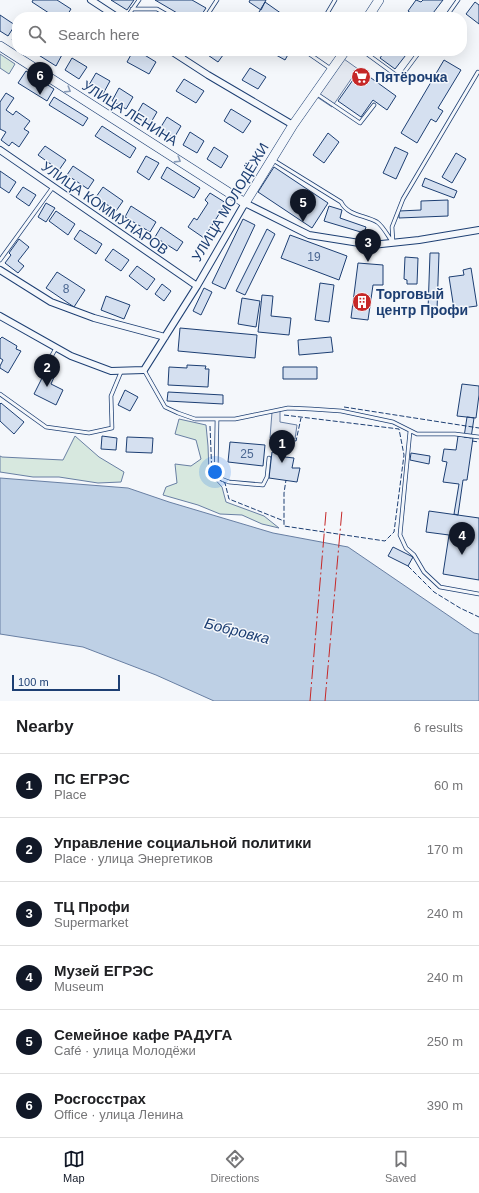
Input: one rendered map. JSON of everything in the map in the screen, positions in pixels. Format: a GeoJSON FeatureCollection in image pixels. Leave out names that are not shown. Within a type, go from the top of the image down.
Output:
{"type":"FeatureCollection","features":[{"type":"Feature","properties":{"kind":"street"},"geometry":{"type":"LineString","coordinates":[[91,0],[109,12]]}},
{"type":"Feature","properties":{"kind":"street"},"geometry":{"type":"LineString","coordinates":[[370,12],[375,1]]}},
{"type":"Feature","properties":{"kind":"street","name":"УЛИЦА ЛЕНИНА"},"geometry":{"type":"LineString","coordinates":[[0,46],[12,54]]}},
{"type":"Feature","properties":{"kind":"street","name":"УЛИЦА ЛЕНИНА"},"geometry":{"type":"LineString","coordinates":[[16,56],[245,203]]}},
{"type":"Feature","properties":{"kind":"street"},"geometry":{"type":"LineString","coordinates":[[179,56],[293,125]]}},
{"type":"Feature","properties":{"kind":"street","name":"УЛИЦА МОЛОДЁЖИ"},"geometry":{"type":"LineString","coordinates":[[144,370],[197,286],[245,203],[293,125],[342,56]]}},
{"type":"Feature","properties":{"kind":"street","name":"УЛИЦА КОММУНАРОВ"},"geometry":{"type":"LineString","coordinates":[[0,150],[197,286]]}},
{"type":"Feature","properties":{"kind":"street"},"geometry":{"type":"LineString","coordinates":[[245,203],[309,235],[372,244],[419,240],[479,230]]}},
{"type":"Feature","properties":{"kind":"street"},"geometry":{"type":"LineString","coordinates":[[0,270],[51,302],[94,318],[165,336]]}},
{"type":"Feature","properties":{"kind":"street"},"geometry":{"type":"LineString","coordinates":[[0,316],[71,356],[111,370],[144,370]]}},
{"type":"Feature","properties":{"kind":"lane"},"geometry":{"type":"LineString","coordinates":[[130,12],[139,0]]}},
{"type":"Feature","properties":{"kind":"lane"},"geometry":{"type":"LineString","coordinates":[[209,12],[217,0]]}},
{"type":"Feature","properties":{"kind":"lane"},"geometry":{"type":"LineString","coordinates":[[328,12],[336,0]]}},
{"type":"Feature","properties":{"kind":"lane"},"geometry":{"type":"LineString","coordinates":[[450,12],[458,0]]}},
{"type":"Feature","properties":{"kind":"lane"},"geometry":{"type":"LineString","coordinates":[[132,9],[157,9],[162,12]]}},
{"type":"Feature","properties":{"kind":"lane"},"geometry":{"type":"LineString","coordinates":[[312,56],[332,70]]}},
{"type":"Feature","properties":{"kind":"lane"},"geometry":{"type":"LineString","coordinates":[[370,56],[400,78],[416,56]]}},
{"type":"Feature","properties":{"kind":"lane"},"geometry":{"type":"LineString","coordinates":[[393,242],[392,227],[403,199],[478,72]]}},
{"type":"Feature","properties":{"kind":"lane"},"geometry":{"type":"LineString","coordinates":[[315,93],[360,123],[374,105]]}},
{"type":"Feature","properties":{"kind":"lane"},"geometry":{"type":"LineString","coordinates":[[272,159],[341,202],[343,207],[350,212],[378,222],[393,242]]}},
{"type":"Feature","properties":{"kind":"lane"},"geometry":{"type":"LineString","coordinates":[[0,260],[53,187]]}},
{"type":"Feature","properties":{"kind":"lane"},"geometry":{"type":"LineString","coordinates":[[48,364],[56,348]]}},
{"type":"Feature","properties":{"kind":"lane"},"geometry":{"type":"LineString","coordinates":[[0,394],[46,427],[89,433],[112,428],[111,396],[121,370]]}},
{"type":"Feature","properties":{"kind":"lane"},"geometry":{"type":"LineString","coordinates":[[144,370],[165,407],[195,419],[235,419],[288,408],[311,409],[341,411],[393,422],[417,434],[455,434],[479,437]]}},
{"type":"Feature","properties":{"kind":"lane"},"geometry":{"type":"LineString","coordinates":[[217,420],[216,477],[229,482],[263,485],[269,458]]}},
{"type":"Feature","properties":{"kind":"lane"},"geometry":{"type":"LineString","coordinates":[[410,431],[400,535],[406,548],[414,555],[424,572],[440,587],[479,594]]}},
{"type":"Feature","properties":{"kind":"shaded area"},"geometry":{"type":"Polygon","coordinates":[[[0,54],[15,64],[9,74],[0,68],[0,54]]]}},
{"type":"Feature","properties":{"kind":"shaded area"},"geometry":{"type":"Polygon","coordinates":[[[344,59],[358,69],[332,107],[317,97],[344,59]]]}},
{"type":"Feature","properties":{"kind":"shaded area"},"geometry":{"type":"Polygon","coordinates":[[[280,410],[280,422],[297,425],[295,439],[280,437],[279,441],[270,438],[272,412],[280,410]]]}},
{"type":"Feature","properties":{"kind":"shaded area"},"geometry":{"type":"Polygon","coordinates":[[[179,419],[206,425],[209,473],[222,487],[226,502],[264,516],[279,528],[262,524],[242,515],[220,514],[198,505],[163,495],[166,487],[177,483],[175,464],[191,466],[201,459],[196,440],[175,434],[179,419]]]}},
{"type":"Feature","properties":{"kind":"shaded area"},"geometry":{"type":"Polygon","coordinates":[[[75,436],[99,457],[124,472],[121,482],[98,483],[59,477],[33,477],[0,472],[0,456],[63,460],[75,436]]]}},
{"type":"Feature","properties":{"kind":"water","name":"Бобровка"},"geometry":{"type":"Polygon","coordinates":[[[0,478],[128,488],[169,502],[273,533],[348,547],[474,633],[479,634],[479,701],[214,701],[156,675],[83,647],[0,634],[0,478]]]}},
{"type":"Feature","properties":{"kind":"building"},"geometry":{"type":"Polygon","coordinates":[[[33,0],[57,0],[71,9],[69,12],[47,12],[32,2],[33,0]]]}},
{"type":"Feature","properties":{"kind":"building"},"geometry":{"type":"Polygon","coordinates":[[[111,0],[134,0],[127,10],[111,0]]]}},
{"type":"Feature","properties":{"kind":"building"},"geometry":{"type":"Polygon","coordinates":[[[155,0],[192,0],[206,8],[203,12],[175,12],[155,0]]]}},
{"type":"Feature","properties":{"kind":"building"},"geometry":{"type":"Polygon","coordinates":[[[250,0],[266,0],[261,10],[249,2],[250,0]]]}},
{"type":"Feature","properties":{"kind":"building"},"geometry":{"type":"Polygon","coordinates":[[[416,0],[421,2],[423,0],[443,0],[434,12],[408,11],[416,0]]]}},
{"type":"Feature","properties":{"kind":"building"},"geometry":{"type":"Polygon","coordinates":[[[265,2],[279,12],[259,12],[265,2]]]}},
{"type":"Feature","properties":{"kind":"building"},"geometry":{"type":"Polygon","coordinates":[[[475,2],[479,5],[479,24],[467,15],[475,2]]]}},
{"type":"Feature","properties":{"kind":"building"},"geometry":{"type":"Polygon","coordinates":[[[0,15],[12,23],[12,30],[8,36],[0,31],[0,15]]]}},
{"type":"Feature","properties":{"kind":"building"},"geometry":{"type":"Polygon","coordinates":[[[40,56],[61,56],[56,66],[40,56]]]}},
{"type":"Feature","properties":{"kind":"building"},"geometry":{"type":"Polygon","coordinates":[[[130,56],[146,56],[156,62],[149,74],[127,62],[130,56]]]}},
{"type":"Feature","properties":{"kind":"building"},"geometry":{"type":"Polygon","coordinates":[[[209,56],[222,56],[218,62],[209,56]]]}},
{"type":"Feature","properties":{"kind":"building"},"geometry":{"type":"Polygon","coordinates":[[[278,56],[287,56],[285,60],[278,56]]]}},
{"type":"Feature","properties":{"kind":"building"},"geometry":{"type":"Polygon","coordinates":[[[381,56],[405,56],[395,69],[380,58],[381,56]]]}},
{"type":"Feature","properties":{"kind":"building"},"geometry":{"type":"Polygon","coordinates":[[[72,58],[87,67],[79,79],[65,70],[72,58]]]}},
{"type":"Feature","properties":{"kind":"building"},"geometry":{"type":"Polygon","coordinates":[[[444,60],[461,70],[438,108],[443,111],[436,122],[431,119],[417,143],[401,133],[444,60]]]}},
{"type":"Feature","properties":{"kind":"building"},"geometry":{"type":"Polygon","coordinates":[[[250,68],[266,77],[258,89],[242,80],[250,68]]]}},
{"type":"Feature","properties":{"kind":"building"},"geometry":{"type":"Polygon","coordinates":[[[360,70],[396,96],[387,110],[373,100],[361,117],[338,101],[360,70]]]}},
{"type":"Feature","properties":{"kind":"building"},"geometry":{"type":"Polygon","coordinates":[[[26,71],[54,89],[47,101],[18,83],[26,71]]]}},
{"type":"Feature","properties":{"kind":"building"},"geometry":{"type":"Polygon","coordinates":[[[96,73],[110,81],[103,94],[89,85],[96,73]]]}},
{"type":"Feature","properties":{"kind":"building"},"geometry":{"type":"Polygon","coordinates":[[[184,79],[204,91],[196,103],[176,91],[184,79]]]}},
{"type":"Feature","properties":{"kind":"building"},"geometry":{"type":"Polygon","coordinates":[[[119,88],[133,97],[126,109],[112,101],[119,88]]]}},
{"type":"Feature","properties":{"kind":"building"},"geometry":{"type":"Polygon","coordinates":[[[6,93],[14,98],[6,110],[13,115],[16,111],[30,121],[24,129],[29,132],[19,147],[12,142],[9,146],[1,140],[6,132],[0,129],[0,102],[6,93]]]}},
{"type":"Feature","properties":{"kind":"building"},"geometry":{"type":"Polygon","coordinates":[[[54,97],[88,118],[83,126],[49,105],[54,97]]]}},
{"type":"Feature","properties":{"kind":"building"},"geometry":{"type":"Polygon","coordinates":[[[143,103],[157,112],[150,124],[136,115],[143,103]]]}},
{"type":"Feature","properties":{"kind":"building"},"geometry":{"type":"Polygon","coordinates":[[[231,109],[251,121],[243,133],[224,121],[231,109]]]}},
{"type":"Feature","properties":{"kind":"building"},"geometry":{"type":"Polygon","coordinates":[[[167,117],[181,126],[174,138],[159,130],[167,117]]]}},
{"type":"Feature","properties":{"kind":"building"},"geometry":{"type":"Polygon","coordinates":[[[102,126],[136,148],[130,158],[95,136],[102,126]]]}},
{"type":"Feature","properties":{"kind":"building"},"geometry":{"type":"Polygon","coordinates":[[[190,132],[204,141],[197,153],[183,145],[190,132]]]}},
{"type":"Feature","properties":{"kind":"building"},"geometry":{"type":"Polygon","coordinates":[[[328,133],[339,142],[324,163],[313,155],[328,133]]]}},
{"type":"Feature","properties":{"kind":"building"},"geometry":{"type":"Polygon","coordinates":[[[45,146],[66,160],[59,170],[38,155],[45,146]]]}},
{"type":"Feature","properties":{"kind":"building"},"geometry":{"type":"Polygon","coordinates":[[[214,147],[228,156],[221,168],[207,159],[214,147]]]}},
{"type":"Feature","properties":{"kind":"building"},"geometry":{"type":"Polygon","coordinates":[[[395,147],[408,153],[396,179],[383,173],[395,147]]]}},
{"type":"Feature","properties":{"kind":"building"},"geometry":{"type":"Polygon","coordinates":[[[456,153],[466,159],[452,183],[442,177],[456,153]]]}},
{"type":"Feature","properties":{"kind":"building"},"geometry":{"type":"Polygon","coordinates":[[[146,156],[159,163],[149,180],[137,172],[146,156]]]}},
{"type":"Feature","properties":{"kind":"building"},"geometry":{"type":"Polygon","coordinates":[[[73,166],[94,180],[88,189],[67,175],[73,166]]]}},
{"type":"Feature","properties":{"kind":"building"},"geometry":{"type":"Polygon","coordinates":[[[167,167],[200,188],[194,198],[161,178],[167,167]]]}},
{"type":"Feature","properties":{"kind":"building"},"geometry":{"type":"Polygon","coordinates":[[[274,167],[328,203],[312,228],[258,192],[274,167]]]}},
{"type":"Feature","properties":{"kind":"building"},"geometry":{"type":"Polygon","coordinates":[[[0,171],[16,182],[9,193],[0,187],[0,171]]]}},
{"type":"Feature","properties":{"kind":"building"},"geometry":{"type":"Polygon","coordinates":[[[425,178],[457,191],[454,198],[422,186],[425,178]]]}},
{"type":"Feature","properties":{"kind":"building"},"geometry":{"type":"Polygon","coordinates":[[[23,187],[36,195],[29,206],[16,197],[23,187]]]}},
{"type":"Feature","properties":{"kind":"building"},"geometry":{"type":"Polygon","coordinates":[[[103,187],[123,201],[116,211],[96,197],[103,187]]]}},
{"type":"Feature","properties":{"kind":"building"},"geometry":{"type":"Polygon","coordinates":[[[210,193],[226,203],[204,238],[188,227],[194,218],[197,220],[208,203],[205,200],[210,193]]]}},
{"type":"Feature","properties":{"kind":"building"},"geometry":{"type":"Polygon","coordinates":[[[448,200],[448,216],[399,218],[399,211],[421,210],[421,201],[448,200]]]}},
{"type":"Feature","properties":{"kind":"building"},"geometry":{"type":"Polygon","coordinates":[[[46,203],[55,208],[46,222],[38,217],[46,203]]]}},
{"type":"Feature","properties":{"kind":"building"},"geometry":{"type":"Polygon","coordinates":[[[131,206],[156,222],[150,232],[125,217],[131,206]]]}},
{"type":"Feature","properties":{"kind":"building"},"geometry":{"type":"Polygon","coordinates":[[[329,206],[342,210],[340,218],[366,227],[364,233],[324,221],[329,206]]]}},
{"type":"Feature","properties":{"kind":"building"},"geometry":{"type":"Polygon","coordinates":[[[56,211],[75,224],[68,235],[49,221],[56,211]]]}},
{"type":"Feature","properties":{"kind":"building"},"geometry":{"type":"Polygon","coordinates":[[[243,219],[255,225],[225,289],[212,283],[243,219]]]}},
{"type":"Feature","properties":{"kind":"building"},"geometry":{"type":"Polygon","coordinates":[[[161,227],[183,242],[177,251],[155,237],[161,227]]]}},
{"type":"Feature","properties":{"kind":"building"},"geometry":{"type":"Polygon","coordinates":[[[267,229],[275,234],[245,295],[236,291],[267,229]]]}},
{"type":"Feature","properties":{"kind":"building"},"geometry":{"type":"Polygon","coordinates":[[[80,230],[102,244],[96,254],[74,239],[80,230]]]}},
{"type":"Feature","properties":{"kind":"building"},"geometry":{"type":"Polygon","coordinates":[[[290,235],[347,256],[339,280],[281,258],[290,235]]]}},
{"type":"Feature","properties":{"kind":"building"},"geometry":{"type":"Polygon","coordinates":[[[19,239],[29,247],[18,261],[24,266],[18,273],[5,263],[11,255],[9,253],[19,239]]]}},
{"type":"Feature","properties":{"kind":"building"},"geometry":{"type":"Polygon","coordinates":[[[113,249],[129,260],[121,271],[105,260],[113,249]]]}},
{"type":"Feature","properties":{"kind":"building"},"geometry":{"type":"Polygon","coordinates":[[[430,253],[439,253],[437,310],[428,310],[430,253]]]}},
{"type":"Feature","properties":{"kind":"building"},"geometry":{"type":"Polygon","coordinates":[[[405,257],[418,258],[417,284],[407,284],[407,280],[404,279],[405,257]]]}},
{"type":"Feature","properties":{"kind":"building","name":"Торговый центр Профи"},"geometry":{"type":"Polygon","coordinates":[[[358,263],[383,265],[383,285],[373,285],[368,320],[351,318],[358,263]]]}},
{"type":"Feature","properties":{"kind":"building"},"geometry":{"type":"Polygon","coordinates":[[[137,266],[155,279],[147,290],[129,276],[137,266]]]}},
{"type":"Feature","properties":{"kind":"building"},"geometry":{"type":"Polygon","coordinates":[[[471,268],[477,306],[454,309],[449,277],[464,275],[463,270],[471,268]]]}},
{"type":"Feature","properties":{"kind":"building"},"geometry":{"type":"Polygon","coordinates":[[[57,272],[85,290],[74,307],[46,288],[57,272]]]}},
{"type":"Feature","properties":{"kind":"building"},"geometry":{"type":"Polygon","coordinates":[[[320,283],[334,285],[329,322],[315,320],[320,283]]]}},
{"type":"Feature","properties":{"kind":"building"},"geometry":{"type":"Polygon","coordinates":[[[162,284],[171,291],[164,301],[155,294],[162,284]]]}},
{"type":"Feature","properties":{"kind":"building"},"geometry":{"type":"Polygon","coordinates":[[[204,288],[212,292],[201,315],[193,311],[204,288]]]}},
{"type":"Feature","properties":{"kind":"building"},"geometry":{"type":"Polygon","coordinates":[[[262,295],[273,296],[271,316],[291,318],[289,335],[258,332],[262,295]]]}},
{"type":"Feature","properties":{"kind":"building"},"geometry":{"type":"Polygon","coordinates":[[[106,296],[130,305],[124,319],[101,310],[106,296]]]}},
{"type":"Feature","properties":{"kind":"building"},"geometry":{"type":"Polygon","coordinates":[[[242,298],[260,301],[256,327],[238,324],[242,298]]]}},
{"type":"Feature","properties":{"kind":"building"},"geometry":{"type":"Polygon","coordinates":[[[180,328],[257,335],[255,358],[178,351],[180,328]]]}},
{"type":"Feature","properties":{"kind":"building"},"geometry":{"type":"Polygon","coordinates":[[[2,337],[17,346],[16,349],[21,351],[8,373],[0,368],[3,360],[0,358],[0,339],[2,337]]]}},
{"type":"Feature","properties":{"kind":"building"},"geometry":{"type":"Polygon","coordinates":[[[331,337],[333,352],[299,355],[298,340],[331,337]]]}},
{"type":"Feature","properties":{"kind":"building"},"geometry":{"type":"Polygon","coordinates":[[[187,365],[206,366],[205,369],[209,369],[208,387],[168,385],[169,367],[187,368],[187,365]]]}},
{"type":"Feature","properties":{"kind":"building"},"geometry":{"type":"Polygon","coordinates":[[[283,367],[317,367],[317,379],[283,379],[283,367]]]}},
{"type":"Feature","properties":{"kind":"building"},"geometry":{"type":"Polygon","coordinates":[[[46,370],[55,375],[51,384],[63,390],[56,405],[34,394],[46,370]]]}},
{"type":"Feature","properties":{"kind":"building"},"geometry":{"type":"Polygon","coordinates":[[[462,384],[479,386],[476,418],[457,416],[462,384]]]}},
{"type":"Feature","properties":{"kind":"building"},"geometry":{"type":"Polygon","coordinates":[[[125,390],[138,397],[130,411],[118,405],[125,390]]]}},
{"type":"Feature","properties":{"kind":"building"},"geometry":{"type":"Polygon","coordinates":[[[168,392],[223,395],[223,404],[167,401],[168,392]]]}},
{"type":"Feature","properties":{"kind":"building"},"geometry":{"type":"Polygon","coordinates":[[[1,403],[24,422],[14,434],[0,421],[1,403]]]}},
{"type":"Feature","properties":{"kind":"building"},"geometry":{"type":"Polygon","coordinates":[[[467,417],[474,418],[471,438],[464,437],[467,417]]]}},
{"type":"Feature","properties":{"kind":"building"},"geometry":{"type":"Polygon","coordinates":[[[102,436],[117,438],[116,450],[101,449],[102,436]]]}},
{"type":"Feature","properties":{"kind":"building"},"geometry":{"type":"Polygon","coordinates":[[[458,436],[473,438],[467,480],[463,480],[458,515],[454,514],[459,484],[443,482],[447,462],[442,461],[444,449],[456,450],[458,436]]]}},
{"type":"Feature","properties":{"kind":"building"},"geometry":{"type":"Polygon","coordinates":[[[127,437],[153,438],[152,453],[126,452],[127,437]]]}},
{"type":"Feature","properties":{"kind":"building"},"geometry":{"type":"Polygon","coordinates":[[[230,442],[265,445],[263,466],[228,462],[230,442]]]}},
{"type":"Feature","properties":{"kind":"building"},"geometry":{"type":"Polygon","coordinates":[[[272,452],[286,454],[285,457],[294,458],[292,468],[300,468],[297,482],[269,478],[272,452]]]}},
{"type":"Feature","properties":{"kind":"building"},"geometry":{"type":"Polygon","coordinates":[[[411,453],[430,456],[429,464],[410,460],[411,453]]]}},
{"type":"Feature","properties":{"kind":"building"},"geometry":{"type":"Polygon","coordinates":[[[429,511],[479,518],[479,580],[443,574],[449,535],[426,532],[429,511]]]}},
{"type":"Feature","properties":{"kind":"building"},"geometry":{"type":"Polygon","coordinates":[[[393,547],[413,557],[408,566],[388,556],[393,547]]]}},
{"type":"Feature","properties":{"kind":"fence"},"geometry":{"type":"LineString","coordinates":[[344,407],[479,428]]}},
{"type":"Feature","properties":{"kind":"fence"},"geometry":{"type":"LineString","coordinates":[[284,415],[399,429],[404,455],[394,532],[385,541],[284,526],[284,493],[286,480]]}},
{"type":"Feature","properties":{"kind":"fence"},"geometry":{"type":"LineString","coordinates":[[278,453],[281,439],[296,441],[301,418]]}},
{"type":"Feature","properties":{"kind":"fence"},"geometry":{"type":"LineString","coordinates":[[210,426],[212,476],[225,483],[229,499],[284,521]]}},
{"type":"Feature","properties":{"kind":"fence"},"geometry":{"type":"LineString","coordinates":[[472,441],[479,442]]}},
{"type":"Feature","properties":{"kind":"fence"},"geometry":{"type":"LineString","coordinates":[[408,566],[434,592],[460,608],[479,617]]}},
{"type":"Feature","properties":{"kind":"power"},"geometry":{"type":"LineString","coordinates":[[325,701],[342,510]]}},
{"type":"Feature","properties":{"kind":"power"},"geometry":{"type":"LineString","coordinates":[[310,701],[326,512]]}},
{"type":"Feature","properties":{"kind":"place","name":"Пятёрочка"},"geometry":{"type":"Point","coordinates":[361,77]}},
{"type":"Feature","properties":{"kind":"place","name":"Росгосстрах"},"geometry":{"type":"Point","coordinates":[40,95]}},
{"type":"Feature","properties":{"kind":"place","name":"Семейное кафе РАДУГА"},"geometry":{"type":"Point","coordinates":[303,222]}},
{"type":"Feature","properties":{"kind":"place","name":"ТЦ Профи"},"geometry":{"type":"Point","coordinates":[368,262]}},
{"type":"Feature","properties":{"kind":"place","name":"Торговый центр Профи"},"geometry":{"type":"Point","coordinates":[362,302]}},
{"type":"Feature","properties":{"kind":"place","name":"Управление социальной политики"},"geometry":{"type":"Point","coordinates":[47,387]}},
{"type":"Feature","properties":{"kind":"place","name":"ПС ЕГРЭС"},"geometry":{"type":"Point","coordinates":[282,463]}},
{"type":"Feature","properties":{"kind":"place","name":"Музей ЕГРЭС"},"geometry":{"type":"Point","coordinates":[462,555]}}]}
